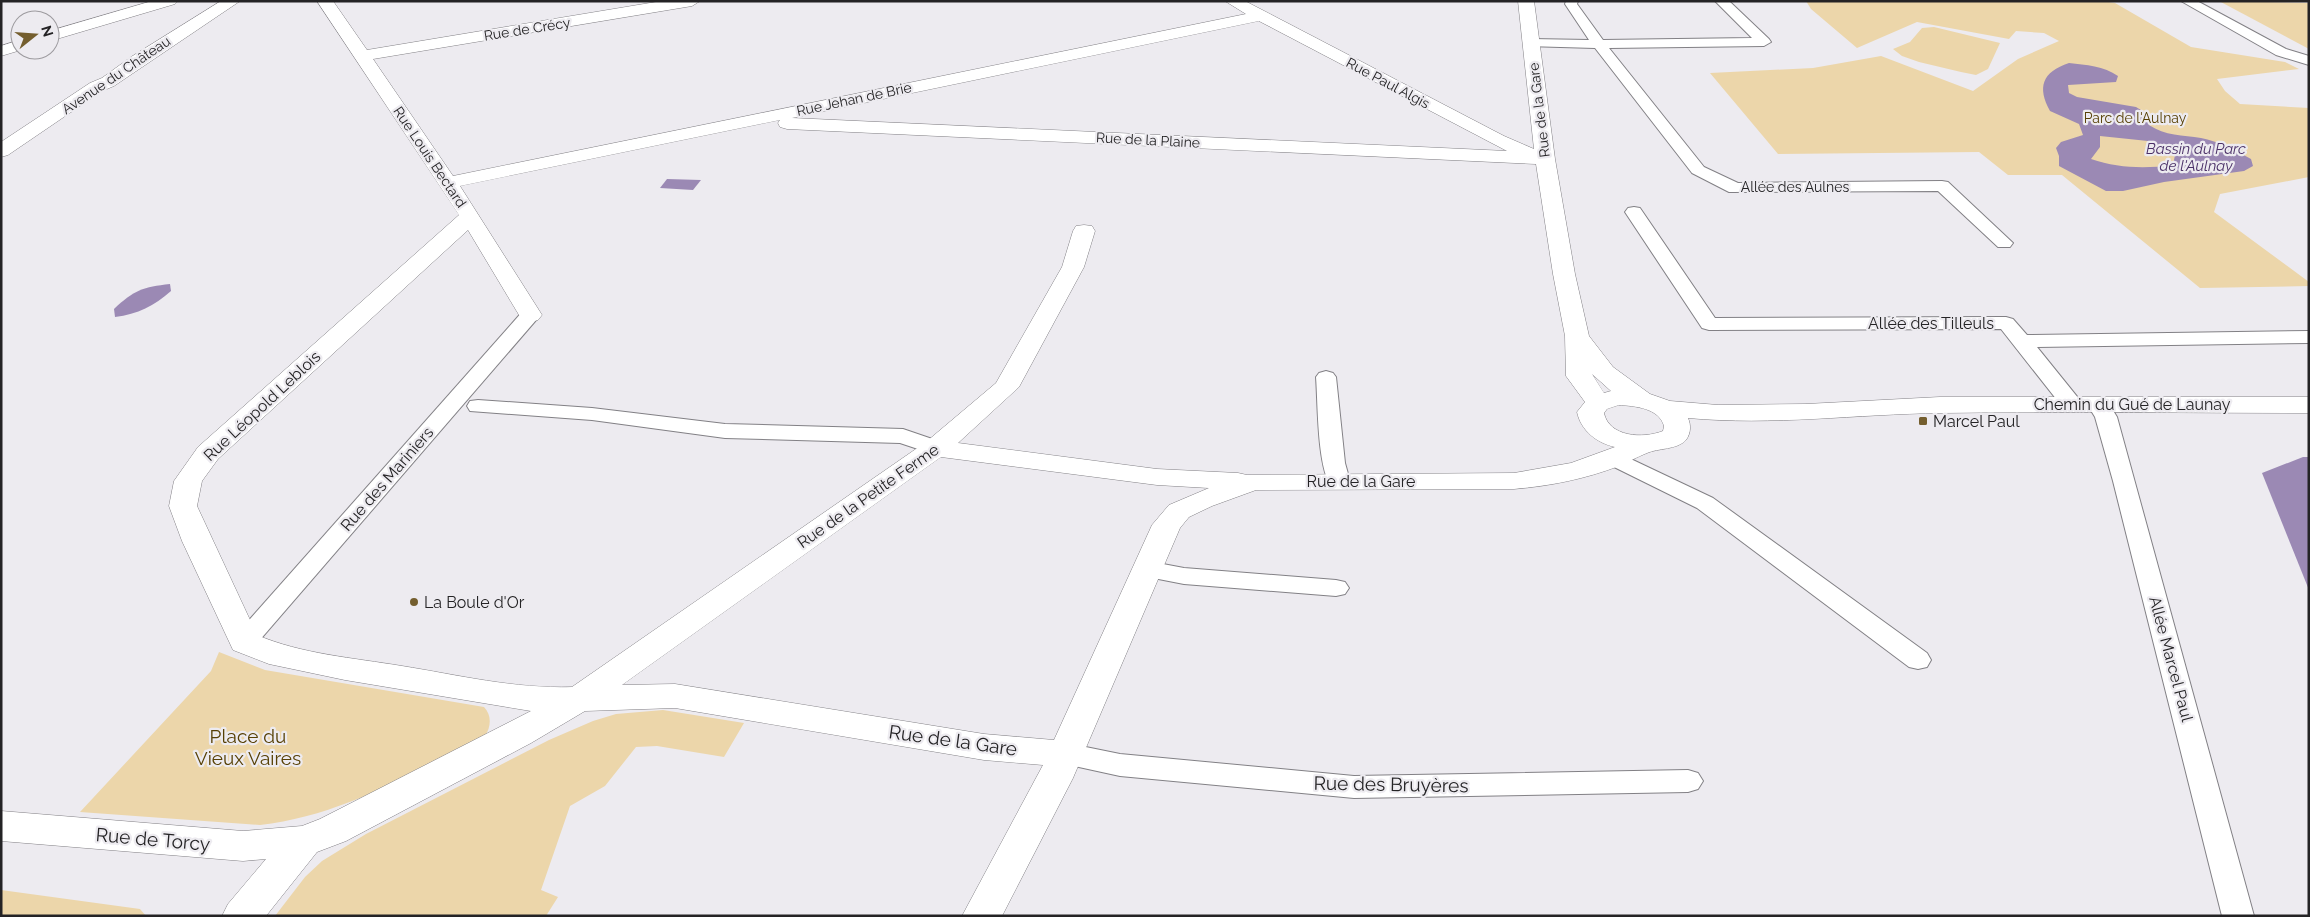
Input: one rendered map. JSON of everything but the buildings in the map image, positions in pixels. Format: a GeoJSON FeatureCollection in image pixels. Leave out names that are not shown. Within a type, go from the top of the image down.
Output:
{"type":"FeatureCollection","features":[{"type":"Feature","properties":{"kind":"street"},"geometry":{"type":"LineString","coordinates":[[60,33],[170,1]]}},
{"type":"Feature","properties":{"kind":"street","name":"Avenue du Château"},"geometry":{"type":"LineString","coordinates":[[1,151],[96,87],[108,82],[137,61],[232,1]]}},
{"type":"Feature","properties":{"kind":"street","name":"Rue Louis Bectard"},"geometry":{"type":"LineString","coordinates":[[325,1],[470,216],[530,315]]}},
{"type":"Feature","properties":{"kind":"street","name":"Rue de Crécy"},"geometry":{"type":"LineString","coordinates":[[362,56],[692,1]]}},
{"type":"Feature","properties":{"kind":"street","name":"Rue Paul Algis"},"geometry":{"type":"LineString","coordinates":[[1233,1],[1497,140],[1545,159]]}},
{"type":"Feature","properties":{"kind":"street","name":"Rue de la Gare"},"geometry":{"type":"LineString","coordinates":[[1526,1],[1545,159],[1564,274],[1577,336],[1579,376],[1598,402]]}},
{"type":"Feature","properties":{"kind":"street","name":"Rue Jehan de Brie"},"geometry":{"type":"LineString","coordinates":[[447,183],[1261,16]]}},
{"type":"Feature","properties":{"kind":"street","name":"Rue de la Plaine"},"geometry":{"type":"LineString","coordinates":[[752,121],[1545,159]]}},
{"type":"Feature","properties":{"kind":"street","name":"Rue Léopold Leblois"},"geometry":{"type":"LineString","coordinates":[[244,642],[197,541],[183,506],[188,481],[208,453],[470,216]]}},
{"type":"Feature","properties":{"kind":"street","name":"Rue de la Petite Ferme"},"geometry":{"type":"LineString","coordinates":[[304,841],[333,830],[520,734],[580,698],[936,448],[1006,387],[1073,268],[1084,231]]}},
{"type":"Feature","properties":{"kind":"street","name":"Rue de la Gare"},"geometry":{"type":"LineString","coordinates":[[1577,336],[1598,369],[1612,382],[1640,398]]}},
{"type":"Feature","properties":{"kind":"street"},"geometry":{"type":"LineString","coordinates":[[1617,396],[1640,398],[1671,419],[1675,436],[1667,441],[1642,445],[1614,439],[1603,434],[1590,420],[1589,413],[1598,402],[1617,396]]}},
{"type":"Feature","properties":{"kind":"street","name":"Chemin du Gué de Launay"},"geometry":{"type":"LineString","coordinates":[[1671,419],[1742,424],[1806,412],[1940,405],[2309,405]]}},
{"type":"Feature","properties":{"kind":"street","name":"Rue de la Gare"},"geometry":{"type":"LineString","coordinates":[[1552,475],[1583,453],[1603,434]]}},
{"type":"Feature","properties":{"kind":"street","name":"Rue de la Gare"},"geometry":{"type":"LineString","coordinates":[[580,698],[675,696],[984,747],[1066,754],[1167,525],[1179,511],[1202,500],[1253,482],[1514,481],[1539,479],[1582,470],[1616,459],[1642,445]]}},
{"type":"Feature","properties":{"kind":"street"},"geometry":{"type":"LineString","coordinates":[[936,448],[1138,475],[1253,482]]}},
{"type":"Feature","properties":{"kind":"street"},"geometry":{"type":"LineString","coordinates":[[1138,475],[1156,488],[1176,515]]}},
{"type":"Feature","properties":{"kind":"street"},"geometry":{"type":"LineString","coordinates":[[244,642],[269,653],[373,673],[542,700],[580,698]]}},
{"type":"Feature","properties":{"kind":"street"},"geometry":{"type":"LineString","coordinates":[[982,916],[1066,754]]}},
{"type":"Feature","properties":{"kind":"street","name":"Rue de Torcy"},"geometry":{"type":"LineString","coordinates":[[1,826],[243,846],[304,841]]}},
{"type":"Feature","properties":{"kind":"street"},"geometry":{"type":"LineString","coordinates":[[242,916],[304,841]]}},
{"type":"Feature","properties":{"kind":"lane","name":"Allée des Aulnes"},"geometry":{"type":"LineString","coordinates":[[1572,1],[1571,4],[1599,44],[1698,170],[1735,188],[1942,186],[2004,243]]}},
{"type":"Feature","properties":{"kind":"lane"},"geometry":{"type":"LineString","coordinates":[[1532,43],[1764,42],[1721,1]]}},
{"type":"Feature","properties":{"kind":"lane"},"geometry":{"type":"LineString","coordinates":[[2187,1],[2281,52],[2309,61]]}},
{"type":"Feature","properties":{"kind":"lane","name":"Allée des Tilleuls"},"geometry":{"type":"LineString","coordinates":[[1634,212],[1709,324],[2006,323],[2022,341]]}},
{"type":"Feature","properties":{"kind":"lane","name":"Rue des Mariniers"},"geometry":{"type":"LineString","coordinates":[[244,642],[530,315]]}},
{"type":"Feature","properties":{"kind":"lane"},"geometry":{"type":"LineString","coordinates":[[2022,341],[2309,337]]}},
{"type":"Feature","properties":{"kind":"lane"},"geometry":{"type":"LineString","coordinates":[[2022,341],[2072,404]]}},
{"type":"Feature","properties":{"kind":"lane"},"geometry":{"type":"LineString","coordinates":[[1326,377],[1334,464],[1339,481]]}},
{"type":"Feature","properties":{"kind":"lane","name":"Allée Marcel Paul"},"geometry":{"type":"LineString","coordinates":[[2098,404],[2106,417],[2122,472],[2238,916]]}},
{"type":"Feature","properties":{"kind":"lane"},"geometry":{"type":"LineString","coordinates":[[478,406],[592,414],[666,425],[725,431],[903,436],[936,448]]}},
{"type":"Feature","properties":{"kind":"lane"},"geometry":{"type":"LineString","coordinates":[[1616,459],[1705,503],[1918,660]]}},
{"type":"Feature","properties":{"kind":"lane"},"geometry":{"type":"LineString","coordinates":[[1147,569],[1184,576],[1336,588]]}},
{"type":"Feature","properties":{"kind":"lane","name":"Rue des Bruyères"},"geometry":{"type":"LineString","coordinates":[[1066,754],[1120,765],[1354,787],[1688,781]]}},
{"type":"Feature","properties":{"kind":"green space","name":"Parc de l'Aulnay"},"geometry":{"type":"Polygon","coordinates":[[[1806,1],[2102,1],[2115,3],[2191,47],[2285,62],[2299,69],[2217,79],[2225,91],[2240,104],[2309,108],[2309,177],[2220,194],[2214,212],[2309,282],[2309,286],[2200,288],[2062,175],[2008,175],[1979,152],[1778,154],[1710,73],[1813,68],[1881,56],[1973,91],[2018,59],[2059,41],[2044,33],[2016,31],[2009,39],[1917,22],[1857,48],[1811,9],[1806,1]]]}},
{"type":"Feature","properties":{"kind":"green space"},"geometry":{"type":"Polygon","coordinates":[[[2219,1],[2309,3],[2309,49],[2219,1]]]}},
{"type":"Feature","properties":{"kind":"green space"},"geometry":{"type":"Polygon","coordinates":[[[1934,27],[2000,43],[1988,69],[1976,75],[1961,72],[1919,62],[1902,56],[1893,49],[1910,42],[1922,28],[1934,27]]]}},
{"type":"Feature","properties":{"kind":"green space","name":"Place du Vieux Vaires"},"geometry":{"type":"Polygon","coordinates":[[[219,652],[265,670],[484,707],[487,710],[490,721],[488,729],[485,736],[376,791],[348,803],[290,820],[260,825],[80,812],[211,671],[219,652]]]}},
{"type":"Feature","properties":{"kind":"green space"},"geometry":{"type":"Polygon","coordinates":[[[663,710],[744,723],[724,757],[657,746],[636,747],[605,786],[570,806],[541,890],[558,897],[546,916],[275,916],[305,877],[322,861],[366,834],[549,740],[593,721],[616,714],[663,710]]]}},
{"type":"Feature","properties":{"kind":"green space"},"geometry":{"type":"Polygon","coordinates":[[[1,890],[140,909],[146,916],[1,916],[1,890]]]}},
{"type":"Feature","properties":{"kind":"water","name":"Bassin du Parc de l'Aulnay"},"geometry":{"type":"Polygon","coordinates":[[[2069,63],[2088,65],[2107,70],[2118,76],[2116,82],[2068,85],[2069,93],[2077,97],[2136,107],[2149,115],[2149,125],[2155,129],[2207,139],[2221,144],[2251,159],[2253,166],[2244,171],[2164,182],[2123,191],[2106,191],[2059,166],[2059,156],[2056,148],[2061,142],[2083,135],[2079,124],[2050,111],[2046,102],[2043,88],[2044,81],[2053,71],[2069,63]],[[2100,136],[2100,147],[2091,159],[2131,167],[2173,165],[2175,155],[2148,141],[2100,136]]]}},
{"type":"Feature","properties":{"kind":"water"},"geometry":{"type":"Polygon","coordinates":[[[667,179],[701,180],[693,190],[660,188],[667,179]]]}},
{"type":"Feature","properties":{"kind":"water"},"geometry":{"type":"Polygon","coordinates":[[[170,284],[171,291],[152,305],[131,314],[115,317],[114,309],[139,290],[170,284]]]}},
{"type":"Feature","properties":{"kind":"water"},"geometry":{"type":"Polygon","coordinates":[[[2303,457],[2309,457],[2309,590],[2262,473],[2303,457]]]}},
{"type":"Feature","properties":{"kind":"place","name":"Marcel Paul"},"geometry":{"type":"Point","coordinates":[1923,421]}},
{"type":"Feature","properties":{"kind":"place","name":"La Boule d'Or"},"geometry":{"type":"Point","coordinates":[414,602]}}]}
